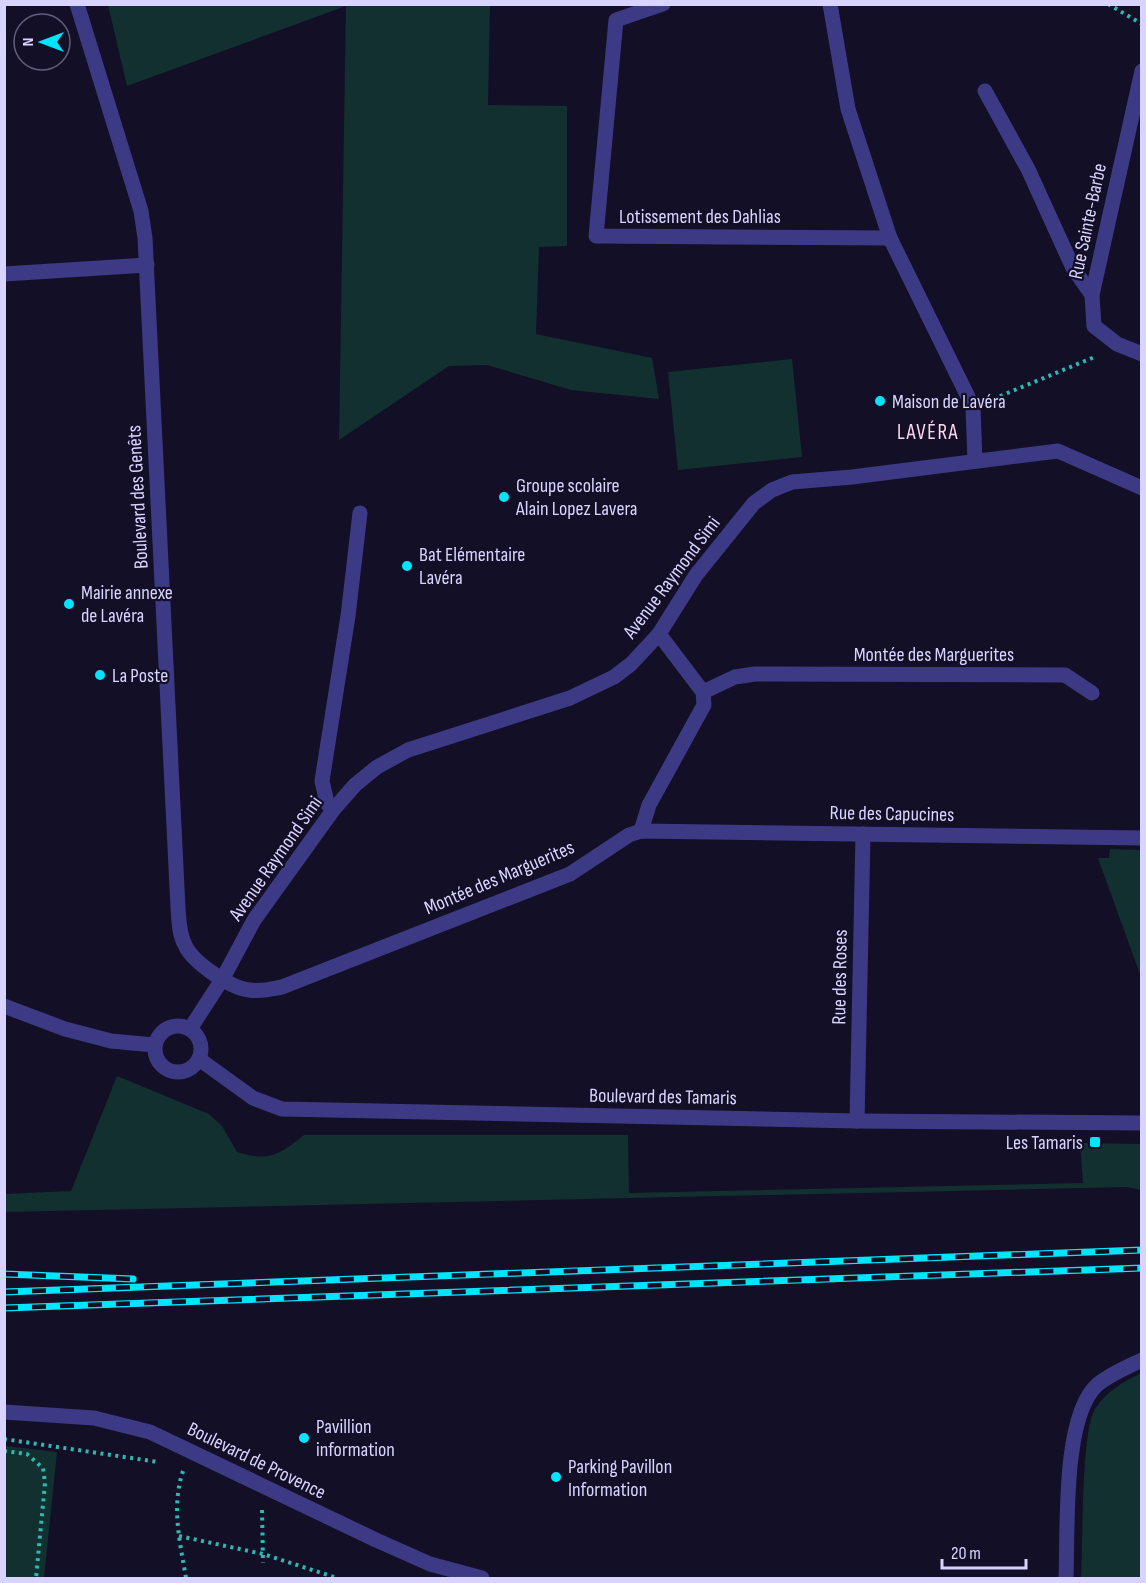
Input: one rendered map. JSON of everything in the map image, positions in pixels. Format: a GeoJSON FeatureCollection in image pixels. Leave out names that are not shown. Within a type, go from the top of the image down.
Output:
{"type":"FeatureCollection","features":[{"type":"Feature","properties":{"kind":"street","name":"Boulevard des Genêts"},"geometry":{"type":"LineString","coordinates":[[77,4],[141,211],[147,265],[180,933],[186,948],[194,957],[223,978]]}},
{"type":"Feature","properties":{"kind":"street","name":"Lotissement des Dahlias"},"geometry":{"type":"LineString","coordinates":[[663,4],[616,20],[596,236],[890,238]]}},
{"type":"Feature","properties":{"kind":"street"},"geometry":{"type":"LineString","coordinates":[[830,4],[848,109],[890,238],[974,406],[975,461]]}},
{"type":"Feature","properties":{"kind":"street","name":"Rue Sainte-Barbe"},"geometry":{"type":"LineString","coordinates":[[1142,71],[1092,295],[1094,326],[1110,339],[1142,354]]}},
{"type":"Feature","properties":{"kind":"street"},"geometry":{"type":"LineString","coordinates":[[985,91],[1028,169],[1073,268],[1092,295]]}},
{"type":"Feature","properties":{"kind":"street"},"geometry":{"type":"LineString","coordinates":[[4,274],[147,265]]}},
{"type":"Feature","properties":{"kind":"street","name":"Avenue Raymond Simi"},"geometry":{"type":"LineString","coordinates":[[190,1029],[223,978],[254,920],[333,810],[362,779],[377,767],[408,750],[570,698],[614,677],[631,664],[659,634],[696,575],[754,503],[772,490],[792,482],[1058,451],[1142,488]]}},
{"type":"Feature","properties":{"kind":"street"},"geometry":{"type":"LineString","coordinates":[[333,810],[327,803],[322,782],[348,616],[360,513]]}},
{"type":"Feature","properties":{"kind":"street"},"geometry":{"type":"LineString","coordinates":[[641,831],[649,805],[701,715],[704,705],[703,692],[659,634]]}},
{"type":"Feature","properties":{"kind":"street","name":"Montée des Marguerites"},"geometry":{"type":"LineString","coordinates":[[703,692],[735,677],[755,674],[1065,675],[1092,693]]}},
{"type":"Feature","properties":{"kind":"street","name":"Montée des Marguerites"},"geometry":{"type":"LineString","coordinates":[[223,978],[248,990],[282,987],[570,874],[618,841],[641,831]]}},
{"type":"Feature","properties":{"kind":"street","name":"Rue des Capucines"},"geometry":{"type":"LineString","coordinates":[[641,831],[1142,838]]}},
{"type":"Feature","properties":{"kind":"street","name":"Rue des Roses"},"geometry":{"type":"LineString","coordinates":[[857,1121],[863,834]]}},
{"type":"Feature","properties":{"kind":"street"},"geometry":{"type":"LineString","coordinates":[[4,1006],[111,1041],[154,1045]]}},
{"type":"Feature","properties":{"kind":"street"},"geometry":{"type":"LineString","coordinates":[[175,1025],[190,1029],[200,1040],[202,1048],[199,1059],[184,1071],[169,1070],[157,1060],[154,1045],[161,1031],[175,1025]]}},
{"type":"Feature","properties":{"kind":"street","name":"Boulevard des Tamaris"},"geometry":{"type":"LineString","coordinates":[[199,1059],[253,1098],[282,1109],[857,1121],[1142,1123]]}},
{"type":"Feature","properties":{"kind":"street"},"geometry":{"type":"LineString","coordinates":[[1066,1578],[1072,1448],[1082,1407],[1096,1386],[1142,1360]]}},
{"type":"Feature","properties":{"kind":"street","name":"Boulevard de Provence"},"geometry":{"type":"LineString","coordinates":[[4,1412],[94,1418],[150,1432],[430,1564],[482,1578]]}},
{"type":"Feature","properties":{"kind":"path"},"geometry":{"type":"LineString","coordinates":[[1108,4],[1142,24]]}},
{"type":"Feature","properties":{"kind":"path"},"geometry":{"type":"LineString","coordinates":[[974,406],[1096,357],[1110,339]]}},
{"type":"Feature","properties":{"kind":"path"},"geometry":{"type":"LineString","coordinates":[[4,1439],[165,1463]]}},
{"type":"Feature","properties":{"kind":"path"},"geometry":{"type":"LineString","coordinates":[[4,1451],[27,1454],[43,1468],[45,1483],[36,1578]]}},
{"type":"Feature","properties":{"kind":"path"},"geometry":{"type":"LineString","coordinates":[[186,1578],[176,1523],[179,1483],[191,1451]]}},
{"type":"Feature","properties":{"kind":"path"},"geometry":{"type":"LineString","coordinates":[[262,1522],[263,1563]]}},
{"type":"Feature","properties":{"kind":"path"},"geometry":{"type":"LineString","coordinates":[[179,1536],[263,1554],[337,1578]]}},
{"type":"Feature","properties":{"kind":"green space"},"geometry":{"type":"Polygon","coordinates":[[[108,5],[490,5],[488,105],[567,106],[567,246],[539,247],[536,334],[652,358],[659,399],[571,390],[487,365],[449,366],[339,440],[346,6],[127,86],[108,5]]]}},
{"type":"Feature","properties":{"kind":"green space"},"geometry":{"type":"Polygon","coordinates":[[[792,359],[802,457],[678,470],[668,372],[792,359]]]}},
{"type":"Feature","properties":{"kind":"green space"},"geometry":{"type":"Polygon","coordinates":[[[1110,849],[1141,850],[1141,977],[1098,858],[1109,858],[1110,849]]]}},
{"type":"Feature","properties":{"kind":"green space"},"geometry":{"type":"Polygon","coordinates":[[[117,1076],[209,1114],[222,1126],[237,1152],[248,1155],[273,1155],[304,1135],[628,1135],[629,1193],[1083,1183],[1080,1143],[1141,1144],[1141,1190],[1127,1187],[5,1212],[5,1194],[71,1191],[117,1076]]]}},
{"type":"Feature","properties":{"kind":"green space"},"geometry":{"type":"Polygon","coordinates":[[[1141,1373],[1141,1578],[1081,1578],[1085,1464],[1090,1421],[1095,1409],[1110,1392],[1141,1373]]]}},
{"type":"Feature","properties":{"kind":"green space"},"geometry":{"type":"Polygon","coordinates":[[[5,1446],[57,1452],[44,1578],[5,1578],[5,1446]]]}},
{"type":"Feature","properties":{"kind":"railway"},"geometry":{"type":"LineString","coordinates":[[4,1292],[1142,1250]]}},
{"type":"Feature","properties":{"kind":"railway"},"geometry":{"type":"LineString","coordinates":[[4,1308],[1142,1268]]}},
{"type":"Feature","properties":{"kind":"railway"},"geometry":{"type":"LineString","coordinates":[[4,1274],[133,1279]]}},
{"type":"Feature","properties":{"kind":"place","name":"Maison de Lavéra"},"geometry":{"type":"Point","coordinates":[880,401]}},
{"type":"Feature","properties":{"kind":"place","name":"Groupe scolaire Alain Lopez Lavera"},"geometry":{"type":"Point","coordinates":[504,497]}},
{"type":"Feature","properties":{"kind":"place","name":"Bat Elémentaire Lavéra"},"geometry":{"type":"Point","coordinates":[407,566]}},
{"type":"Feature","properties":{"kind":"place","name":"Mairie annexe de Lavéra"},"geometry":{"type":"Point","coordinates":[69,604]}},
{"type":"Feature","properties":{"kind":"place","name":"La Poste"},"geometry":{"type":"Point","coordinates":[100,675]}},
{"type":"Feature","properties":{"kind":"place","name":"Les Tamaris"},"geometry":{"type":"Point","coordinates":[1095,1142]}},
{"type":"Feature","properties":{"kind":"place","name":"Pavillion information"},"geometry":{"type":"Point","coordinates":[304,1438]}},
{"type":"Feature","properties":{"kind":"place","name":"Parking Pavillon Information"},"geometry":{"type":"Point","coordinates":[556,1477]}},
{"type":"Feature","properties":{"kind":"district","name":"LAVÉRA"},"geometry":{"type":"Point","coordinates":[928,432]}}]}
